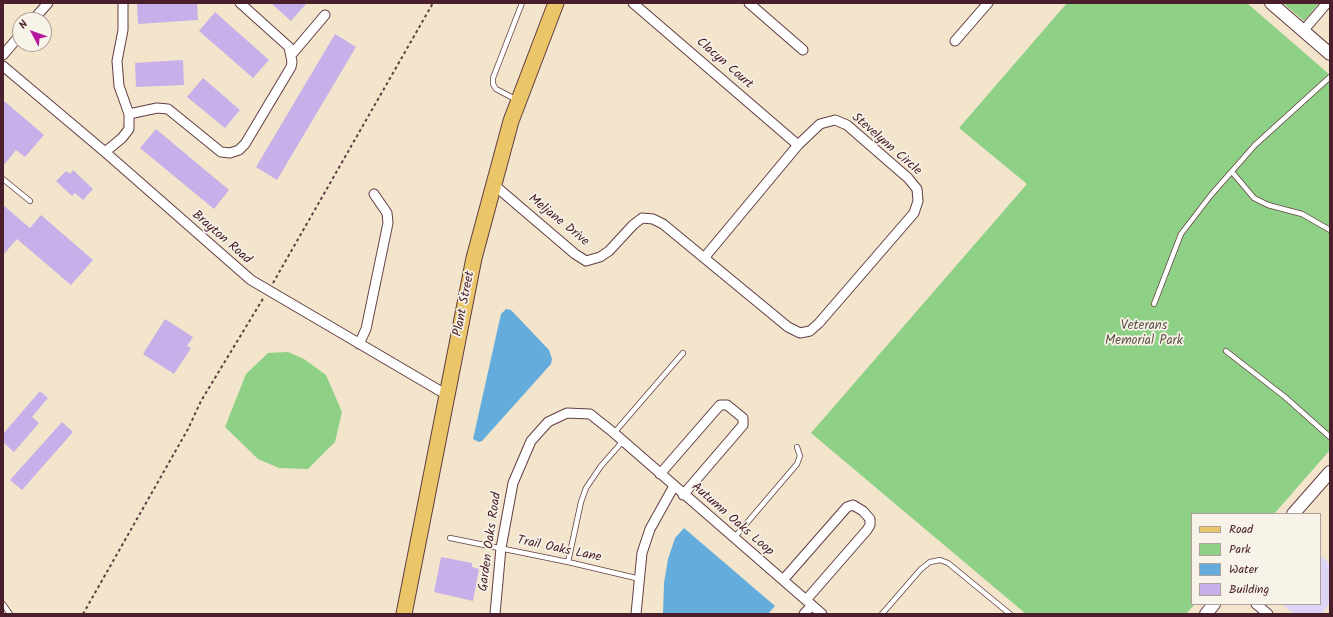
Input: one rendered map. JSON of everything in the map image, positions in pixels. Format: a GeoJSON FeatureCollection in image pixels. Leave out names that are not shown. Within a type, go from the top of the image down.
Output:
{"type":"FeatureCollection","features":[{"type":"Feature","properties":{"kind":"main road","name":"Plant Street"},"geometry":{"type":"LineString","coordinates":[[404,614],[474,258],[511,121],[556,3]]}},
{"type":"Feature","properties":{"kind":"street"},"geometry":{"type":"LineString","coordinates":[[40,12],[48,3]]}},
{"type":"Feature","properties":{"kind":"street"},"geometry":{"type":"LineString","coordinates":[[105,152],[122,138],[129,129],[129,114],[119,86],[117,61],[123,30],[123,3]]}},
{"type":"Feature","properties":{"kind":"street"},"geometry":{"type":"LineString","coordinates":[[240,3],[284,43],[292,54]]}},
{"type":"Feature","properties":{"kind":"street","name":"Clacyn Court"},"geometry":{"type":"LineString","coordinates":[[632,3],[798,145]]}},
{"type":"Feature","properties":{"kind":"street"},"geometry":{"type":"LineString","coordinates":[[749,3],[803,50]]}},
{"type":"Feature","properties":{"kind":"street"},"geometry":{"type":"LineString","coordinates":[[955,41],[988,3]]}},
{"type":"Feature","properties":{"kind":"street"},"geometry":{"type":"LineString","coordinates":[[1271,3],[1330,54]]}},
{"type":"Feature","properties":{"kind":"street"},"geometry":{"type":"LineString","coordinates":[[1303,31],[1328,3]]}},
{"type":"Feature","properties":{"kind":"street"},"geometry":{"type":"LineString","coordinates":[[129,114],[157,108],[168,109],[221,152],[230,153],[239,150],[245,144],[291,67],[292,54],[325,15]]}},
{"type":"Feature","properties":{"kind":"street"},"geometry":{"type":"LineString","coordinates":[[3,55],[12,44]]}},
{"type":"Feature","properties":{"kind":"street","name":"Brayton Road"},"geometry":{"type":"LineString","coordinates":[[3,66],[105,152],[243,274],[268,291],[447,395]]}},
{"type":"Feature","properties":{"kind":"street","name":"Stevelynn Circle"},"geometry":{"type":"LineString","coordinates":[[835,120],[847,125],[908,178],[916,189],[918,201],[914,214],[810,331],[800,333],[788,327],[704,258],[798,145],[820,124],[835,120]]}},
{"type":"Feature","properties":{"kind":"street","name":"Meljane Drive"},"geometry":{"type":"LineString","coordinates":[[493,184],[575,254],[586,261],[600,257],[609,251],[633,224],[642,218],[653,219],[663,224],[704,258]]}},
{"type":"Feature","properties":{"kind":"street"},"geometry":{"type":"LineString","coordinates":[[359,344],[366,330],[388,223],[387,213],[374,194]]}},
{"type":"Feature","properties":{"kind":"street"},"geometry":{"type":"LineString","coordinates":[[660,474],[720,405],[727,405],[743,418],[743,425],[683,495]]}},
{"type":"Feature","properties":{"kind":"street","name":"Garden Oaks Road"},"geometry":{"type":"LineString","coordinates":[[495,614],[501,548],[512,483],[532,441],[548,422],[567,413],[590,414],[624,441],[674,486]]}},
{"type":"Feature","properties":{"kind":"street"},"geometry":{"type":"LineString","coordinates":[[1294,513],[1330,472]]}},
{"type":"Feature","properties":{"kind":"street","name":"Autumn Oaks Loop"},"geometry":{"type":"LineString","coordinates":[[636,614],[642,553],[650,529],[674,486],[822,614]]}},
{"type":"Feature","properties":{"kind":"street"},"geometry":{"type":"LineString","coordinates":[[783,580],[847,507],[853,505],[863,510],[870,519],[870,525],[809,603],[804,614]]}},
{"type":"Feature","properties":{"kind":"street"},"geometry":{"type":"LineString","coordinates":[[1206,614],[1213,605]]}},
{"type":"Feature","properties":{"kind":"street"},"geometry":{"type":"LineString","coordinates":[[1257,605],[1268,614]]}},
{"type":"Feature","properties":{"kind":"lane"},"geometry":{"type":"LineString","coordinates":[[518,101],[496,89],[493,84],[496,70],[522,3]]}},
{"type":"Feature","properties":{"kind":"lane"},"geometry":{"type":"LineString","coordinates":[[1154,304],[1181,234],[1255,145],[1330,77]]}},
{"type":"Feature","properties":{"kind":"lane"},"geometry":{"type":"LineString","coordinates":[[1232,172],[1254,198],[1268,204],[1302,214],[1330,230]]}},
{"type":"Feature","properties":{"kind":"lane"},"geometry":{"type":"LineString","coordinates":[[3,179],[30,201]]}},
{"type":"Feature","properties":{"kind":"lane"},"geometry":{"type":"LineString","coordinates":[[1226,351],[1280,393],[1330,437]]}},
{"type":"Feature","properties":{"kind":"lane"},"geometry":{"type":"LineString","coordinates":[[614,433],[683,353]]}},
{"type":"Feature","properties":{"kind":"lane"},"geometry":{"type":"LineString","coordinates":[[568,562],[581,502],[586,488],[601,466],[624,441]]}},
{"type":"Feature","properties":{"kind":"lane"},"geometry":{"type":"LineString","coordinates":[[734,538],[797,464],[800,456],[797,447]]}},
{"type":"Feature","properties":{"kind":"lane","name":"Trail Oaks Lane"},"geometry":{"type":"LineString","coordinates":[[450,538],[568,562],[640,579]]}},
{"type":"Feature","properties":{"kind":"lane"},"geometry":{"type":"LineString","coordinates":[[882,614],[921,569],[930,562],[940,560],[948,563],[1010,614]]}},
{"type":"Feature","properties":{"kind":"lane"},"geometry":{"type":"LineString","coordinates":[[3,604],[10,614]]}},
{"type":"Feature","properties":{"kind":"path"},"geometry":{"type":"LineString","coordinates":[[82,614],[188,429],[202,401],[268,291],[433,3]]}},
{"type":"Feature","properties":{"kind":"shaded area"},"geometry":{"type":"Polygon","coordinates":[[[1321,556],[1330,564],[1330,603],[1321,614],[1294,614],[1283,605],[1321,605],[1321,556]]]}},
{"type":"Feature","properties":{"kind":"green space","name":"Veterans Memorial Park"},"geometry":{"type":"Polygon","coordinates":[[[1067,3],[1247,3],[1330,75],[1330,450],[1275,513],[1191,513],[1191,605],[1194,605],[1186,614],[1026,614],[811,433],[1027,184],[959,128],[1067,3]]]}},
{"type":"Feature","properties":{"kind":"green space"},"geometry":{"type":"Polygon","coordinates":[[[1283,3],[1319,3],[1304,21],[1283,3]]]}},
{"type":"Feature","properties":{"kind":"green space"},"geometry":{"type":"Polygon","coordinates":[[[288,352],[304,359],[326,375],[342,412],[335,442],[308,469],[279,468],[258,459],[225,427],[246,374],[268,353],[288,352]]]}},
{"type":"Feature","properties":{"kind":"water"},"geometry":{"type":"Polygon","coordinates":[[[506,309],[511,310],[549,350],[552,359],[551,364],[482,441],[479,442],[473,439],[501,314],[506,309]]]}},
{"type":"Feature","properties":{"kind":"water"},"geometry":{"type":"Polygon","coordinates":[[[684,528],[775,606],[768,614],[663,614],[664,583],[668,559],[675,538],[684,528]]]}},
{"type":"Feature","properties":{"kind":"building"},"geometry":{"type":"Polygon","coordinates":[[[137,3],[197,3],[198,20],[138,24],[137,3]]]}},
{"type":"Feature","properties":{"kind":"building"},"geometry":{"type":"Polygon","coordinates":[[[271,3],[307,3],[291,21],[271,3]]]}},
{"type":"Feature","properties":{"kind":"building"},"geometry":{"type":"Polygon","coordinates":[[[215,12],[269,60],[253,78],[199,31],[215,12]]]}},
{"type":"Feature","properties":{"kind":"building"},"geometry":{"type":"Polygon","coordinates":[[[335,34],[356,47],[277,180],[256,167],[335,34]]]}},
{"type":"Feature","properties":{"kind":"building"},"geometry":{"type":"Polygon","coordinates":[[[183,60],[184,85],[136,87],[135,63],[183,60]]]}},
{"type":"Feature","properties":{"kind":"building"},"geometry":{"type":"Polygon","coordinates":[[[203,78],[240,110],[225,128],[187,97],[203,78]]]}},
{"type":"Feature","properties":{"kind":"building"},"geometry":{"type":"Polygon","coordinates":[[[3,100],[44,135],[25,157],[16,150],[3,166],[3,100]]]}},
{"type":"Feature","properties":{"kind":"building"},"geometry":{"type":"Polygon","coordinates":[[[156,129],[229,190],[214,209],[140,148],[156,129]]]}},
{"type":"Feature","properties":{"kind":"building"},"geometry":{"type":"Polygon","coordinates":[[[73,170],[93,189],[83,200],[75,193],[72,196],[56,181],[66,171],[70,174],[73,170]]]}},
{"type":"Feature","properties":{"kind":"building"},"geometry":{"type":"Polygon","coordinates":[[[3,205],[30,228],[41,215],[93,260],[71,285],[17,239],[3,255],[3,205]]]}},
{"type":"Feature","properties":{"kind":"building"},"geometry":{"type":"Polygon","coordinates":[[[165,319],[193,337],[187,346],[191,348],[174,374],[143,354],[165,319]]]}},
{"type":"Feature","properties":{"kind":"building"},"geometry":{"type":"Polygon","coordinates":[[[40,391],[48,398],[32,417],[39,423],[14,452],[3,442],[3,434],[40,391]]]}},
{"type":"Feature","properties":{"kind":"building"},"geometry":{"type":"Polygon","coordinates":[[[62,422],[73,432],[22,490],[10,480],[62,422]]]}},
{"type":"Feature","properties":{"kind":"building"},"geometry":{"type":"Polygon","coordinates":[[[441,557],[472,563],[472,567],[479,569],[473,601],[434,592],[441,557]]]}}]}
